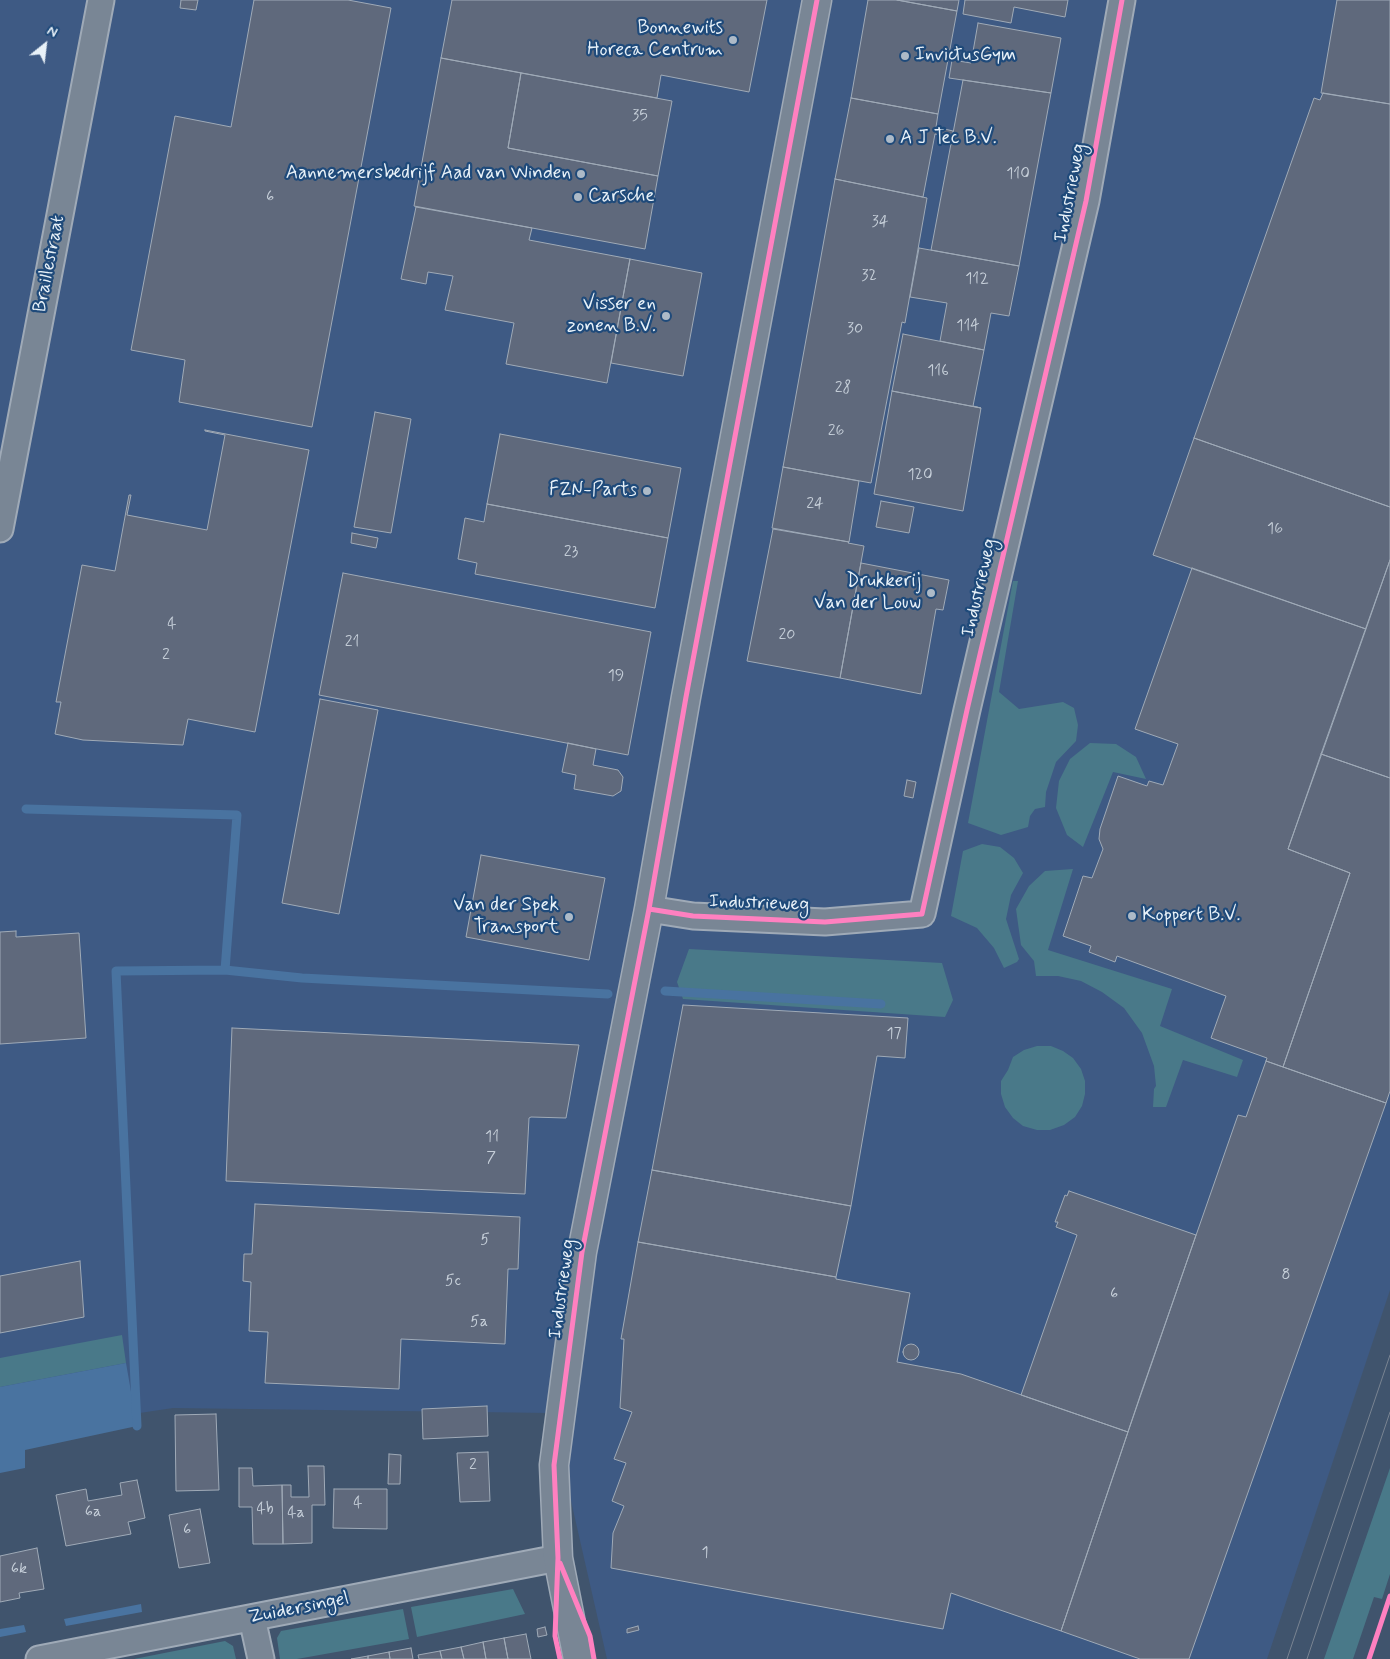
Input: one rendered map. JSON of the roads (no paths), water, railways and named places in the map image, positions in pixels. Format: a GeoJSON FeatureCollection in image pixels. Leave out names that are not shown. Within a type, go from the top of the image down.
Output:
{"type":"FeatureCollection","features":[{"type":"Feature","properties":{"kind":"street","name":"Braillestraat"},"geometry":{"type":"LineString","coordinates":[[0,529],[101,0]]}},
{"type":"Feature","properties":{"kind":"street","name":"Industrieweg"},"geometry":{"type":"LineString","coordinates":[[578,1659],[558,1558],[554,1465],[581,1262],[649,910],[686,697],[817,0]]}},
{"type":"Feature","properties":{"kind":"street","name":"Industrieweg"},"geometry":{"type":"LineString","coordinates":[[649,910],[693,916],[825,922],[922,914],[967,710],[1086,201],[1122,0]]}},
{"type":"Feature","properties":{"kind":"street","name":"Zuidersingel"},"geometry":{"type":"LineString","coordinates":[[39,1659],[558,1558]]}},
{"type":"Feature","properties":{"kind":"street"},"geometry":{"type":"LineString","coordinates":[[252,1618],[261,1659]]}},
{"type":"Feature","properties":{"kind":"waterway"},"geometry":{"type":"LineString","coordinates":[[26,809],[237,815],[225,970]]}},
{"type":"Feature","properties":{"kind":"waterway"},"geometry":{"type":"LineString","coordinates":[[137,1426],[116,971],[225,970],[302,978],[608,994]]}},
{"type":"Feature","properties":{"kind":"waterway"},"geometry":{"type":"LineString","coordinates":[[665,991],[881,1004]]}},
{"type":"Feature","properties":{"kind":"tram line"},"geometry":{"type":"LineString","coordinates":[[1287,1659],[1390,1355]]}},
{"type":"Feature","properties":{"kind":"tram line"},"geometry":{"type":"LineString","coordinates":[[1307,1659],[1390,1412]]}},
{"type":"Feature","properties":{"kind":"place","name":"Bonnewits Horeca Centrum"},"geometry":{"type":"Point","coordinates":[733,40]}},
{"type":"Feature","properties":{"kind":"place","name":"InvictusGym"},"geometry":{"type":"Point","coordinates":[905,56]}},
{"type":"Feature","properties":{"kind":"place","name":"A J Tec B.V."},"geometry":{"type":"Point","coordinates":[890,139]}},
{"type":"Feature","properties":{"kind":"place","name":"Aannemersbedrijf Aad van Winden"},"geometry":{"type":"Point","coordinates":[581,174]}},
{"type":"Feature","properties":{"kind":"place","name":"Carsche"},"geometry":{"type":"Point","coordinates":[578,197]}},
{"type":"Feature","properties":{"kind":"place","name":"Visser en zonen B.V."},"geometry":{"type":"Point","coordinates":[666,316]}},
{"type":"Feature","properties":{"kind":"place","name":"FZN-Parts"},"geometry":{"type":"Point","coordinates":[647,491]}},
{"type":"Feature","properties":{"kind":"place","name":"Drukkerij Van der Louw"},"geometry":{"type":"Point","coordinates":[931,593]}},
{"type":"Feature","properties":{"kind":"place","name":"Koppert B.V."},"geometry":{"type":"Point","coordinates":[1132,916]}},
{"type":"Feature","properties":{"kind":"place","name":"Van der Spek Transport"},"geometry":{"type":"Point","coordinates":[569,917]}}]}
